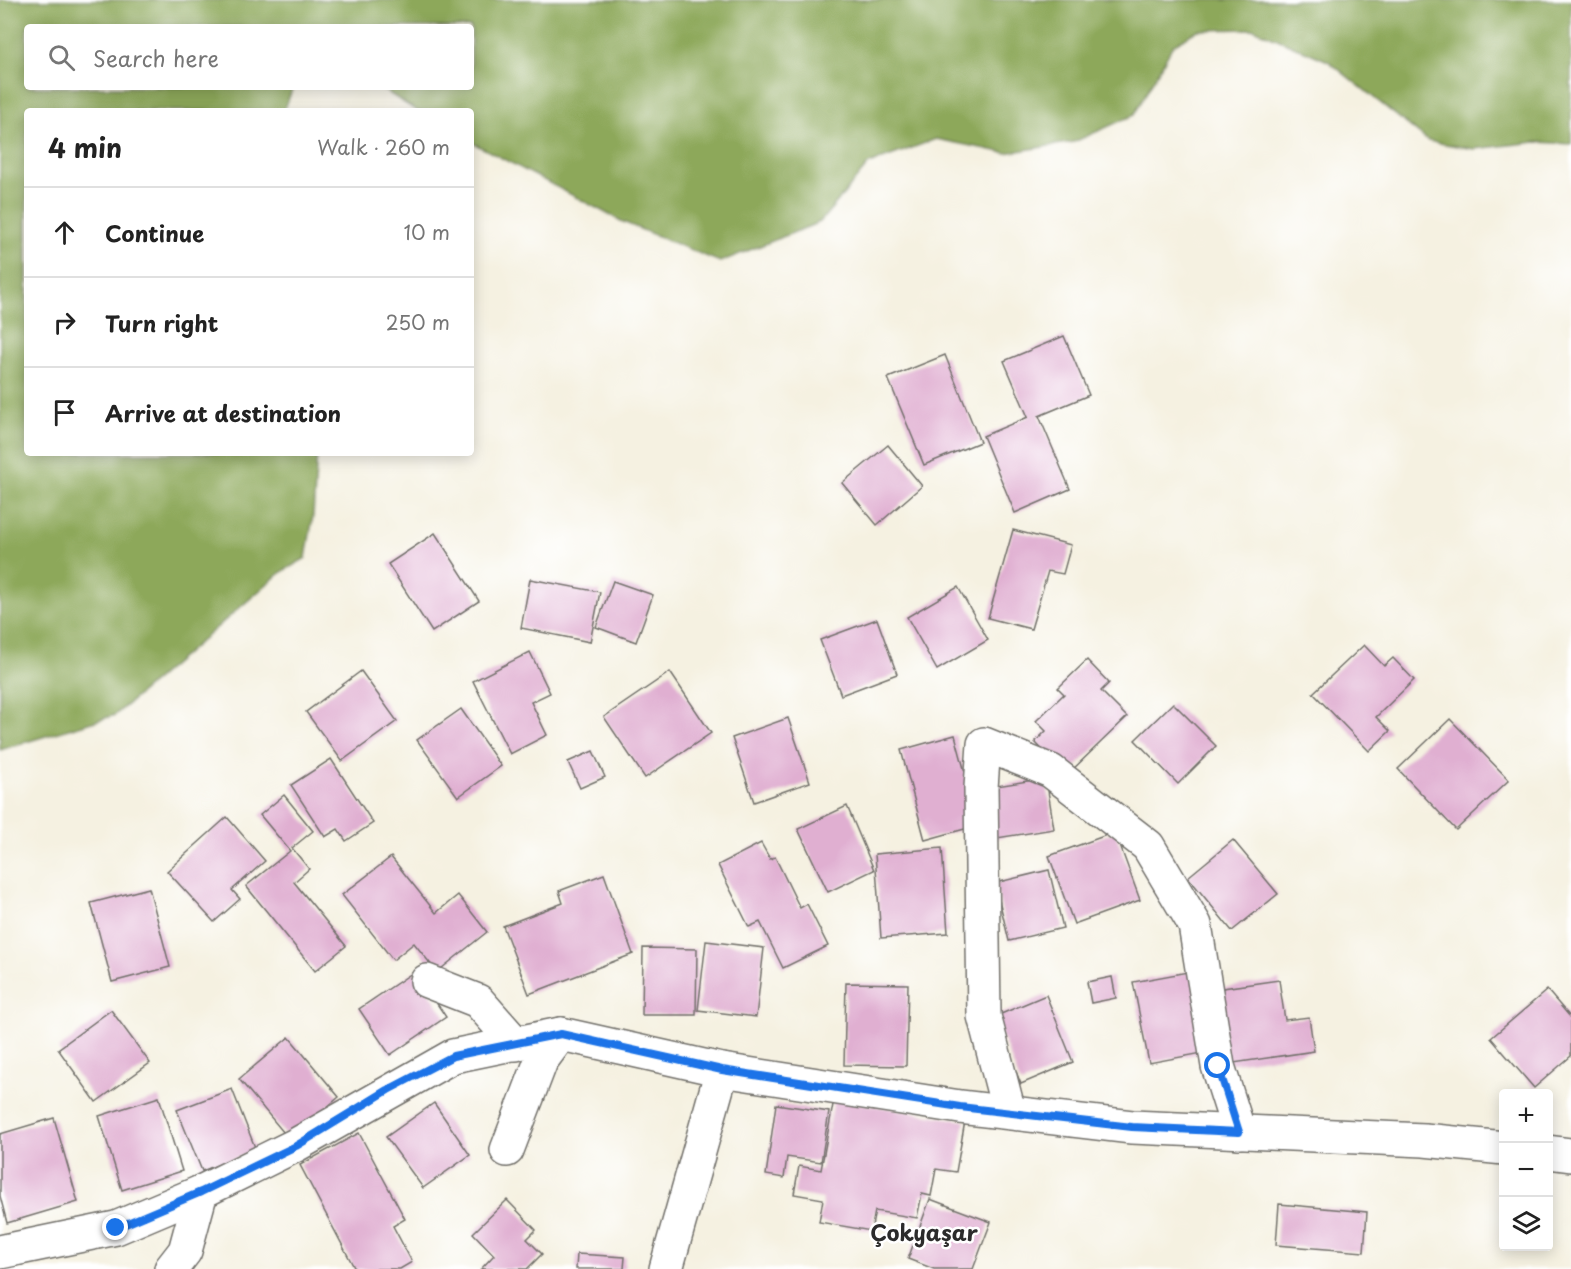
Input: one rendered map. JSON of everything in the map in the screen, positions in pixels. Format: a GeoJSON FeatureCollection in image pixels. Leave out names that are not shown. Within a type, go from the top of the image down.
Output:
{"type":"FeatureCollection","features":[{"type":"Feature","properties":{"kind":"street"},"geometry":{"type":"LineString","coordinates":[[1009,1112],[984,1016],[981,788],[984,744],[1051,771],[1148,846],[1195,925],[1218,1066],[1239,1132]]}},
{"type":"Feature","properties":{"kind":"street"},"geometry":{"type":"LineString","coordinates":[[427,981],[478,1001],[516,1044]]}},
{"type":"Feature","properties":{"kind":"street"},"geometry":{"type":"LineString","coordinates":[[507,1150],[541,1061],[561,1034]]}},
{"type":"Feature","properties":{"kind":"street"},"geometry":{"type":"LineString","coordinates":[[15,1256],[116,1228],[201,1192],[296,1146],[388,1090],[453,1056],[561,1034],[722,1070],[1009,1112],[1132,1127],[1424,1140],[1499,1148]]}},
{"type":"Feature","properties":{"kind":"street"},"geometry":{"type":"LineString","coordinates":[[666,1269],[722,1070]]}},
{"type":"Feature","properties":{"kind":"street"},"geometry":{"type":"LineString","coordinates":[[1553,1153],[1571,1155]]}},
{"type":"Feature","properties":{"kind":"street"},"geometry":{"type":"LineString","coordinates":[[171,1269],[185,1251],[201,1192]]}},
{"type":"Feature","properties":{"kind":"green space"},"geometry":{"type":"Polygon","coordinates":[[[0,0],[1571,0],[1571,144],[1536,142],[1474,149],[1428,141],[1328,61],[1254,29],[1198,30],[1173,45],[1134,115],[1074,142],[1006,153],[936,139],[869,164],[820,222],[720,262],[623,222],[474,144],[474,108],[412,108],[384,90],[474,90],[474,24],[24,24],[24,90],[292,90],[285,108],[24,108],[24,456],[317,456],[313,516],[306,558],[280,573],[115,715],[0,750],[0,0]]]}},
{"type":"Feature","properties":{"kind":"building"},"geometry":{"type":"Polygon","coordinates":[[[1064,336],[1089,395],[1039,416],[1070,489],[1015,513],[983,436],[1028,417],[1004,361],[1064,336]]]}},
{"type":"Feature","properties":{"kind":"building"},"geometry":{"type":"Polygon","coordinates":[[[945,355],[980,442],[924,465],[888,378],[945,355]]]}},
{"type":"Feature","properties":{"kind":"building"},"geometry":{"type":"Polygon","coordinates":[[[888,445],[922,486],[877,525],[842,483],[888,445]]]}},
{"type":"Feature","properties":{"kind":"building"},"geometry":{"type":"Polygon","coordinates":[[[1013,530],[1071,545],[1063,574],[1048,571],[1031,629],[988,618],[1013,530]]]}},
{"type":"Feature","properties":{"kind":"building"},"geometry":{"type":"Polygon","coordinates":[[[435,533],[479,601],[432,632],[388,564],[435,533]]]}},
{"type":"Feature","properties":{"kind":"building"},"geometry":{"type":"Polygon","coordinates":[[[530,579],[600,592],[590,642],[521,628],[530,579]]]}},
{"type":"Feature","properties":{"kind":"building"},"geometry":{"type":"Polygon","coordinates":[[[613,581],[653,595],[636,642],[596,627],[613,581]]]}},
{"type":"Feature","properties":{"kind":"building"},"geometry":{"type":"Polygon","coordinates":[[[958,587],[988,640],[937,670],[907,617],[958,587]]]}},
{"type":"Feature","properties":{"kind":"building"},"geometry":{"type":"Polygon","coordinates":[[[877,619],[897,674],[841,695],[820,640],[877,619]]]}},
{"type":"Feature","properties":{"kind":"building"},"geometry":{"type":"Polygon","coordinates":[[[1364,645],[1384,666],[1393,658],[1414,680],[1376,717],[1390,731],[1369,751],[1313,693],[1364,645]]]}},
{"type":"Feature","properties":{"kind":"building"},"geometry":{"type":"Polygon","coordinates":[[[530,652],[550,693],[531,702],[547,735],[510,754],[473,681],[530,652]]]}},
{"type":"Feature","properties":{"kind":"building"},"geometry":{"type":"Polygon","coordinates":[[[1087,660],[1109,683],[1101,691],[1127,717],[1067,775],[1035,742],[1046,731],[1036,721],[1064,694],[1058,688],[1087,660]]]}},
{"type":"Feature","properties":{"kind":"building"},"geometry":{"type":"Polygon","coordinates":[[[361,671],[397,721],[342,761],[306,712],[361,671]]]}},
{"type":"Feature","properties":{"kind":"building"},"geometry":{"type":"Polygon","coordinates":[[[670,672],[711,733],[645,778],[604,717],[670,672]]]}},
{"type":"Feature","properties":{"kind":"building"},"geometry":{"type":"Polygon","coordinates":[[[1173,703],[1216,746],[1178,784],[1135,740],[1173,703]]]}},
{"type":"Feature","properties":{"kind":"building"},"geometry":{"type":"Polygon","coordinates":[[[461,709],[501,766],[458,797],[417,740],[461,709]]]}},
{"type":"Feature","properties":{"kind":"building"},"geometry":{"type":"Polygon","coordinates":[[[788,718],[810,782],[754,802],[732,738],[788,718]]]}},
{"type":"Feature","properties":{"kind":"building"},"geometry":{"type":"Polygon","coordinates":[[[1450,719],[1509,780],[1456,830],[1398,769],[1450,719]]]}},
{"type":"Feature","properties":{"kind":"building"},"geometry":{"type":"Polygon","coordinates":[[[955,735],[979,825],[925,840],[901,750],[955,735]]]}},
{"type":"Feature","properties":{"kind":"building"},"geometry":{"type":"Polygon","coordinates":[[[593,751],[605,777],[580,788],[568,762],[593,751]]]}},
{"type":"Feature","properties":{"kind":"building"},"geometry":{"type":"Polygon","coordinates":[[[331,759],[373,823],[346,841],[338,829],[325,837],[291,785],[331,759]]]}},
{"type":"Feature","properties":{"kind":"building"},"geometry":{"type":"Polygon","coordinates":[[[1046,778],[1054,829],[991,839],[984,788],[1046,778]]]}},
{"type":"Feature","properties":{"kind":"building"},"geometry":{"type":"Polygon","coordinates":[[[284,795],[313,831],[292,848],[309,869],[294,882],[346,946],[315,971],[246,886],[290,851],[260,815],[284,795]]]}},
{"type":"Feature","properties":{"kind":"building"},"geometry":{"type":"Polygon","coordinates":[[[847,806],[874,870],[828,892],[798,829],[847,806]]]}},
{"type":"Feature","properties":{"kind":"building"},"geometry":{"type":"Polygon","coordinates":[[[227,817],[265,861],[232,890],[240,899],[214,922],[167,871],[227,817]]]}},
{"type":"Feature","properties":{"kind":"building"},"geometry":{"type":"Polygon","coordinates":[[[1115,832],[1140,900],[1074,924],[1049,856],[1115,832]]]}},
{"type":"Feature","properties":{"kind":"building"},"geometry":{"type":"Polygon","coordinates":[[[1233,840],[1278,894],[1232,931],[1188,877],[1233,840]]]}},
{"type":"Feature","properties":{"kind":"building"},"geometry":{"type":"Polygon","coordinates":[[[761,843],[770,859],[775,857],[800,908],[807,904],[828,946],[783,968],[760,922],[749,927],[718,865],[761,843]]]}},
{"type":"Feature","properties":{"kind":"building"},"geometry":{"type":"Polygon","coordinates":[[[942,848],[948,933],[881,938],[875,854],[942,848]]]}},
{"type":"Feature","properties":{"kind":"building"},"geometry":{"type":"Polygon","coordinates":[[[391,857],[436,913],[458,895],[487,932],[437,972],[414,943],[393,960],[342,895],[391,857]]]}},
{"type":"Feature","properties":{"kind":"building"},"geometry":{"type":"Polygon","coordinates":[[[1049,870],[1063,928],[1009,941],[995,883],[1049,870]]]}},
{"type":"Feature","properties":{"kind":"building"},"geometry":{"type":"Polygon","coordinates":[[[604,874],[633,954],[529,994],[503,926],[563,903],[559,891],[604,874]]]}},
{"type":"Feature","properties":{"kind":"building"},"geometry":{"type":"Polygon","coordinates":[[[149,888],[170,967],[112,982],[91,903],[149,888]]]}},
{"type":"Feature","properties":{"kind":"building"},"geometry":{"type":"Polygon","coordinates":[[[706,941],[764,948],[756,1017],[698,1010],[706,941]]]}},
{"type":"Feature","properties":{"kind":"building"},"geometry":{"type":"Polygon","coordinates":[[[643,948],[697,949],[696,1015],[642,1015],[643,948]]]}},
{"type":"Feature","properties":{"kind":"building"},"geometry":{"type":"Polygon","coordinates":[[[415,971],[446,1017],[390,1055],[359,1009],[415,971]]]}},
{"type":"Feature","properties":{"kind":"building"},"geometry":{"type":"Polygon","coordinates":[[[1193,971],[1208,1052],[1149,1063],[1133,982],[1193,971]]]}},
{"type":"Feature","properties":{"kind":"building"},"geometry":{"type":"Polygon","coordinates":[[[1112,977],[1116,998],[1091,1003],[1087,982],[1112,977]]]}},
{"type":"Feature","properties":{"kind":"building"},"geometry":{"type":"Polygon","coordinates":[[[1279,980],[1285,1020],[1309,1017],[1314,1051],[1227,1064],[1216,989],[1279,980]]]}},
{"type":"Feature","properties":{"kind":"building"},"geometry":{"type":"Polygon","coordinates":[[[846,983],[908,984],[906,1066],[844,1065],[846,983]]]}},
{"type":"Feature","properties":{"kind":"building"},"geometry":{"type":"Polygon","coordinates":[[[1547,990],[1571,1018],[1571,1056],[1534,1088],[1491,1038],[1547,990]]]}},
{"type":"Feature","properties":{"kind":"building"},"geometry":{"type":"Polygon","coordinates":[[[1046,995],[1073,1062],[1021,1084],[994,1017],[1046,995]]]}},
{"type":"Feature","properties":{"kind":"building"},"geometry":{"type":"Polygon","coordinates":[[[111,1010],[150,1063],[96,1102],[58,1049],[111,1010]]]}},
{"type":"Feature","properties":{"kind":"building"},"geometry":{"type":"Polygon","coordinates":[[[289,1037],[339,1097],[289,1139],[239,1079],[289,1037]]]}},
{"type":"Feature","properties":{"kind":"building"},"geometry":{"type":"Polygon","coordinates":[[[232,1089],[256,1150],[202,1171],[177,1110],[232,1089]]]}},
{"type":"Feature","properties":{"kind":"building"},"geometry":{"type":"Polygon","coordinates":[[[159,1097],[182,1171],[122,1190],[99,1116],[159,1097]]]}},
{"type":"Feature","properties":{"kind":"building"},"geometry":{"type":"Polygon","coordinates":[[[834,1099],[965,1121],[956,1172],[936,1169],[931,1196],[922,1194],[917,1218],[875,1211],[871,1231],[819,1222],[823,1199],[794,1194],[799,1166],[821,1170],[834,1099]]]}},
{"type":"Feature","properties":{"kind":"building"},"geometry":{"type":"Polygon","coordinates":[[[434,1103],[470,1155],[423,1188],[386,1137],[434,1103]]]}},
{"type":"Feature","properties":{"kind":"building"},"geometry":{"type":"Polygon","coordinates":[[[776,1104],[829,1112],[821,1162],[787,1157],[784,1178],[766,1175],[776,1104]]]}},
{"type":"Feature","properties":{"kind":"building"},"geometry":{"type":"Polygon","coordinates":[[[54,1118],[78,1202],[7,1223],[0,1196],[0,1134],[54,1118]]]}},
{"type":"Feature","properties":{"kind":"building"},"geometry":{"type":"Polygon","coordinates":[[[359,1133],[405,1219],[393,1226],[412,1262],[400,1269],[355,1269],[300,1165],[359,1133]]]}},
{"type":"Feature","properties":{"kind":"building"},"geometry":{"type":"Polygon","coordinates":[[[930,1199],[991,1222],[973,1269],[934,1269],[908,1259],[930,1199]]]}},
{"type":"Feature","properties":{"kind":"building"},"geometry":{"type":"Polygon","coordinates":[[[507,1200],[536,1230],[527,1239],[542,1254],[527,1269],[481,1269],[494,1255],[473,1233],[507,1200]]]}},
{"type":"Feature","properties":{"kind":"building"},"geometry":{"type":"Polygon","coordinates":[[[1279,1204],[1367,1212],[1364,1252],[1276,1245],[1279,1204]]]}},
{"type":"Feature","properties":{"kind":"building"},"geometry":{"type":"Polygon","coordinates":[[[577,1254],[625,1257],[624,1269],[576,1269],[577,1254]]]}},
{"type":"Feature","properties":{"kind":"district","name":"Çokyaşar"},"geometry":{"type":"Point","coordinates":[924,1233]}},
{"type":"Feature","properties":{"kind":"route"},"geometry":{"type":"LineString","coordinates":[[116,1228],[201,1192],[296,1146],[388,1090],[453,1056],[561,1034],[722,1070],[960,1107],[1132,1127],[1239,1132],[1218,1066]]}}]}
